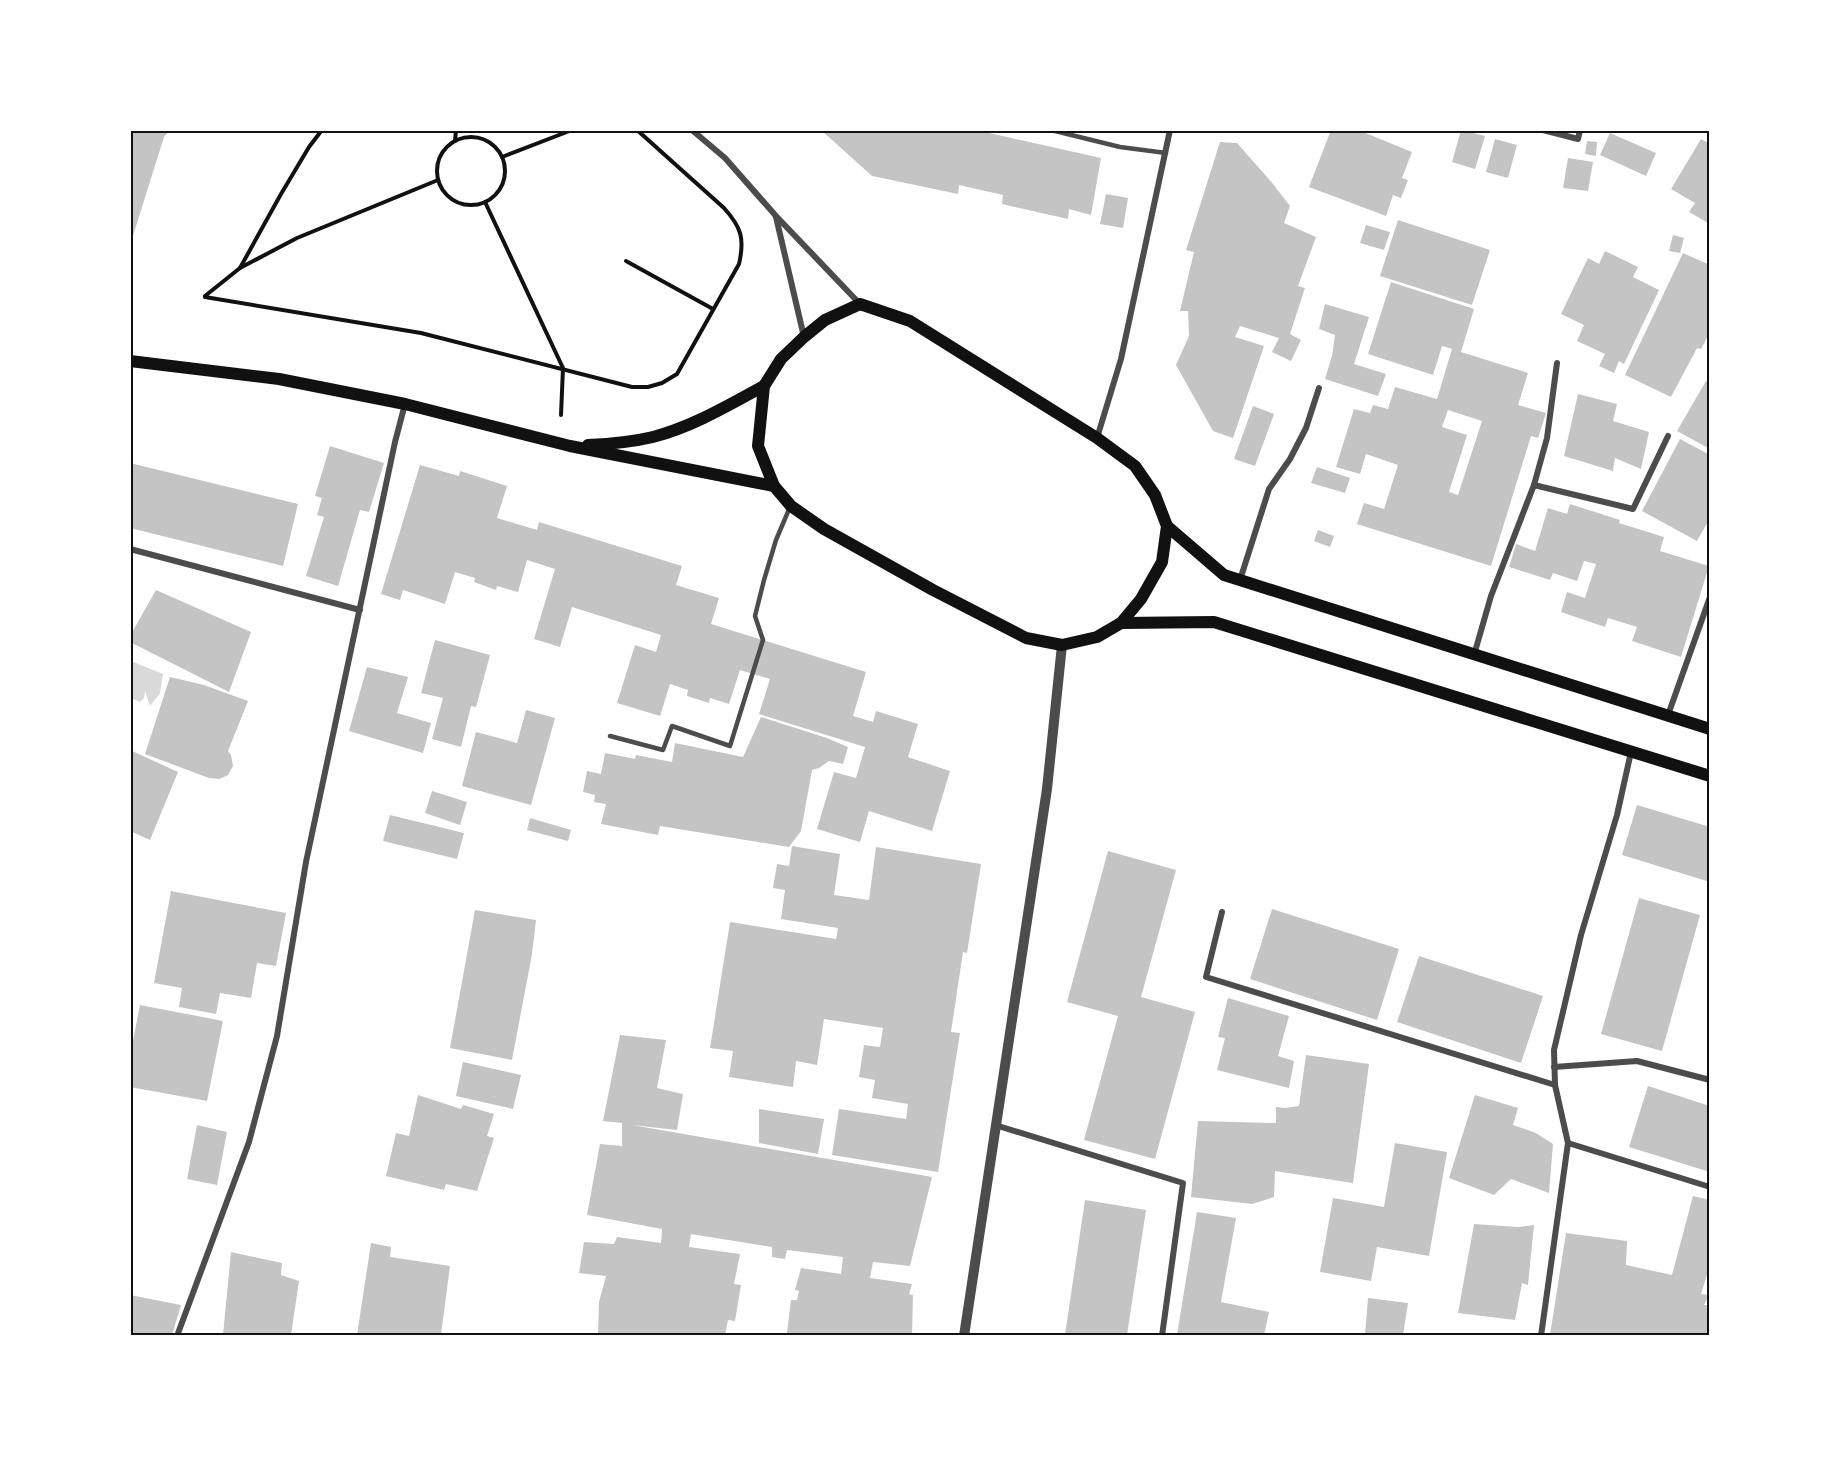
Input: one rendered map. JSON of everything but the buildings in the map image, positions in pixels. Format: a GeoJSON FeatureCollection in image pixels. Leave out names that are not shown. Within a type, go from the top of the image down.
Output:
{"type":"FeatureCollection","features":[{"type":"Feature","properties":{"kind":"main road"},"geometry":{"type":"LineString","coordinates":[[1167,526],[1162,562],[1141,599],[1122,623],[1097,637],[1062,645],[1026,638],[943,596],[824,528],[791,506],[774,486],[758,446],[764,386],[781,359],[804,337],[825,320],[860,304],[910,321],[1097,438],[1135,466],[1155,495],[1167,526],[1224,575],[1710,729]]}},
{"type":"Feature","properties":{"kind":"main road"},"geometry":{"type":"LineString","coordinates":[[130,362],[279,379],[405,404],[565,445],[774,486]]}},
{"type":"Feature","properties":{"kind":"main road"},"geometry":{"type":"LineString","coordinates":[[565,445],[615,444],[654,437],[723,408],[764,386]]}},
{"type":"Feature","properties":{"kind":"main road"},"geometry":{"type":"LineString","coordinates":[[1122,623],[1214,622],[1710,776]]}},
{"type":"Feature","properties":{"kind":"street"},"geometry":{"type":"LineString","coordinates":[[692,130],[725,158],[776,216],[860,304]]}},
{"type":"Feature","properties":{"kind":"street"},"geometry":{"type":"LineString","coordinates":[[1097,438],[1121,359],[1170,130]]}},
{"type":"Feature","properties":{"kind":"street"},"geometry":{"type":"LineString","coordinates":[[1543,130],[1578,140],[1580,130]]}},
{"type":"Feature","properties":{"kind":"street"},"geometry":{"type":"LineString","coordinates":[[776,216],[804,337]]}},
{"type":"Feature","properties":{"kind":"street"},"geometry":{"type":"LineString","coordinates":[[1474,655],[1491,596],[1534,485],[1547,438],[1557,363]]}},
{"type":"Feature","properties":{"kind":"street"},"geometry":{"type":"LineString","coordinates":[[1240,580],[1269,489],[1290,459],[1306,428],[1319,388]]}},
{"type":"Feature","properties":{"kind":"street"},"geometry":{"type":"LineString","coordinates":[[177,1335],[249,1142],[277,1036],[306,862],[405,404]]}},
{"type":"Feature","properties":{"kind":"street"},"geometry":{"type":"LineString","coordinates":[[1534,485],[1633,509],[1668,436]]}},
{"type":"Feature","properties":{"kind":"street"},"geometry":{"type":"LineString","coordinates":[[130,549],[360,610]]}},
{"type":"Feature","properties":{"kind":"street"},"geometry":{"type":"LineString","coordinates":[[1668,716],[1710,597]]}},
{"type":"Feature","properties":{"kind":"street"},"geometry":{"type":"LineString","coordinates":[[964,1335],[1047,789],[1062,645]]}},
{"type":"Feature","properties":{"kind":"street"},"geometry":{"type":"LineString","coordinates":[[1542,1335],[1568,1143],[1555,1085],[1554,1050],[1581,935],[1617,815],[1631,752]]}},
{"type":"Feature","properties":{"kind":"street"},"geometry":{"type":"LineString","coordinates":[[1222,912],[1206,977],[1555,1085]]}},
{"type":"Feature","properties":{"kind":"street"},"geometry":{"type":"LineString","coordinates":[[1554,1067],[1637,1061],[1710,1080]]}},
{"type":"Feature","properties":{"kind":"street"},"geometry":{"type":"LineString","coordinates":[[995,1125],[1183,1183],[1161,1335]]}},
{"type":"Feature","properties":{"kind":"street"},"geometry":{"type":"LineString","coordinates":[[1568,1143],[1710,1187]]}},
{"type":"Feature","properties":{"kind":"lane"},"geometry":{"type":"LineString","coordinates":[[1051,130],[1120,147],[1166,153]]}},
{"type":"Feature","properties":{"kind":"lane"},"geometry":{"type":"LineString","coordinates":[[610,736],[663,750],[672,726],[730,746],[762,640],[755,616],[776,540],[791,506]]}},
{"type":"Feature","properties":{"kind":"path"},"geometry":{"type":"LineString","coordinates":[[240,268],[281,194],[322,130]]}},
{"type":"Feature","properties":{"kind":"path"},"geometry":{"type":"LineString","coordinates":[[454,141],[456,130]]}},
{"type":"Feature","properties":{"kind":"path"},"geometry":{"type":"LineString","coordinates":[[502,157],[572,130]]}},
{"type":"Feature","properties":{"kind":"path"},"geometry":{"type":"LineString","coordinates":[[438,180],[297,238],[240,268],[205,297],[421,333],[633,387],[648,387],[662,383],[677,374],[739,264],[742,249],[741,234],[735,219],[637,130]]}},
{"type":"Feature","properties":{"kind":"path"},"geometry":{"type":"LineString","coordinates":[[476,137],[487,141],[502,157],[504,178],[500,189],[485,202],[475,206],[456,202],[441,189],[436,169],[445,148],[454,141],[476,137]]}},
{"type":"Feature","properties":{"kind":"path"},"geometry":{"type":"LineString","coordinates":[[485,202],[563,368],[565,445]]}},
{"type":"Feature","properties":{"kind":"path"},"geometry":{"type":"LineString","coordinates":[[626,261],[713,309]]}},
{"type":"Feature","properties":{"kind":"shaded area"},"geometry":{"type":"Polygon","coordinates":[[[131,661],[163,674],[160,693],[150,706],[145,691],[144,698],[140,702],[131,698],[131,661]]]}}]}
